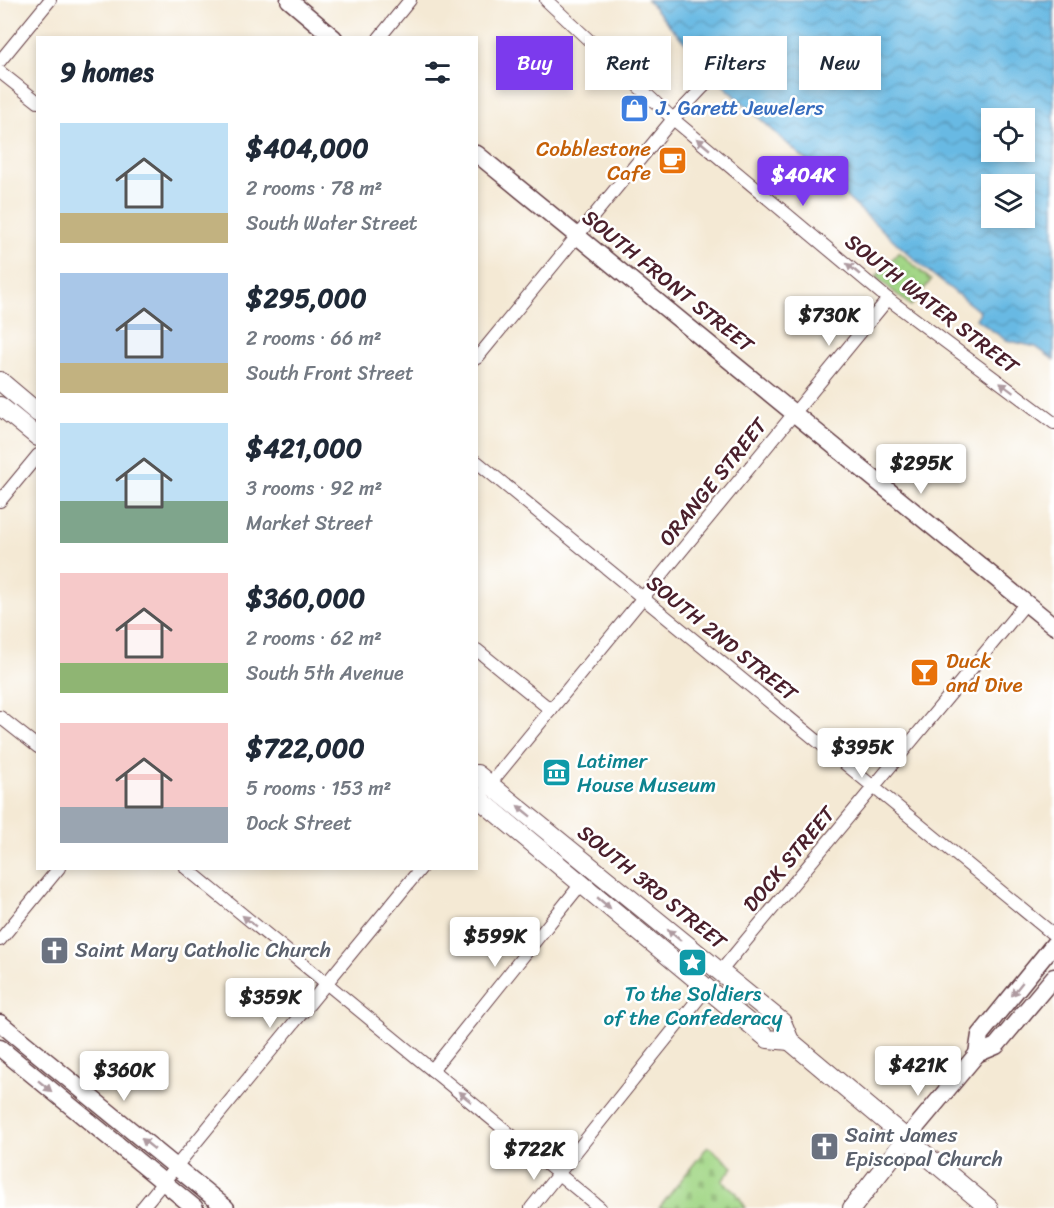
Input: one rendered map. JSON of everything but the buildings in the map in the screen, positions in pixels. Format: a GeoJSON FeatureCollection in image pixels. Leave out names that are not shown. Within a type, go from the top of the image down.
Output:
{"type":"FeatureCollection","features":[{"type":"Feature","properties":{"kind":"main road"},"geometry":{"type":"LineString","coordinates":[[0,381],[36,410]]}},
{"type":"Feature","properties":{"kind":"main road"},"geometry":{"type":"LineString","coordinates":[[0,406],[36,435]]}},
{"type":"Feature","properties":{"kind":"main road","name":"SOUTH 3RD STREET"},"geometry":{"type":"LineString","coordinates":[[480,791],[581,884],[768,1039],[790,1041]]}},
{"type":"Feature","properties":{"kind":"main road","name":"SOUTH 3RD STREET"},"geometry":{"type":"LineString","coordinates":[[480,791],[720,972],[782,1022],[790,1041],[989,1208]]}},
{"type":"Feature","properties":{"kind":"main road"},"geometry":{"type":"LineString","coordinates":[[852,1208],[906,1139]]}},
{"type":"Feature","properties":{"kind":"street"},"geometry":{"type":"LineString","coordinates":[[0,61],[50,0]]}},
{"type":"Feature","properties":{"kind":"street"},"geometry":{"type":"LineString","coordinates":[[289,0],[332,36]]}},
{"type":"Feature","properties":{"kind":"street"},"geometry":{"type":"LineString","coordinates":[[382,36],[410,0]]}},
{"type":"Feature","properties":{"kind":"street","name":"SOUTH WATER STREET"},"geometry":{"type":"LineString","coordinates":[[546,0],[673,119],[888,299],[1054,423]]}},
{"type":"Feature","properties":{"kind":"street"},"geometry":{"type":"LineString","coordinates":[[0,72],[36,100]]}},
{"type":"Feature","properties":{"kind":"street"},"geometry":{"type":"LineString","coordinates":[[478,357],[673,119],[700,90]]}},
{"type":"Feature","properties":{"kind":"street","name":"SOUTH FRONT STREET"},"geometry":{"type":"LineString","coordinates":[[478,155],[1054,626]]}},
{"type":"Feature","properties":{"kind":"street","name":"ORANGE STREET"},"geometry":{"type":"LineString","coordinates":[[480,791],[643,598],[888,299]]}},
{"type":"Feature","properties":{"kind":"street"},"geometry":{"type":"LineString","coordinates":[[0,501],[36,457]]}},
{"type":"Feature","properties":{"kind":"street","name":"SOUTH 2ND STREET"},"geometry":{"type":"LineString","coordinates":[[478,463],[1054,935]]}},
{"type":"Feature","properties":{"kind":"street","name":"DOCK STREET"},"geometry":{"type":"LineString","coordinates":[[720,972],[1026,603]]}},
{"type":"Feature","properties":{"kind":"street"},"geometry":{"type":"LineString","coordinates":[[478,651],[550,710]]}},
{"type":"Feature","properties":{"kind":"street"},"geometry":{"type":"LineString","coordinates":[[0,717],[36,745]]}},
{"type":"Feature","properties":{"kind":"street"},"geometry":{"type":"LineString","coordinates":[[0,940],[56,870]]}},
{"type":"Feature","properties":{"kind":"street"},"geometry":{"type":"LineString","coordinates":[[188,870],[600,1208]]}},
{"type":"Feature","properties":{"kind":"street"},"geometry":{"type":"LineString","coordinates":[[142,1208],[419,870]]}},
{"type":"Feature","properties":{"kind":"street"},"geometry":{"type":"LineString","coordinates":[[432,1070],[581,884]]}},
{"type":"Feature","properties":{"kind":"street"},"geometry":{"type":"LineString","coordinates":[[906,1139],[977,1053],[980,1035],[1054,944]]}},
{"type":"Feature","properties":{"kind":"street"},"geometry":{"type":"LineString","coordinates":[[977,1053],[996,1046],[1054,978]]}},
{"type":"Feature","properties":{"kind":"street"},"geometry":{"type":"LineString","coordinates":[[531,1208],[706,988]]}},
{"type":"Feature","properties":{"kind":"street"},"geometry":{"type":"LineString","coordinates":[[0,1023],[226,1208]]}},
{"type":"Feature","properties":{"kind":"street"},"geometry":{"type":"LineString","coordinates":[[0,1048],[195,1208]]}},
{"type":"Feature","properties":{"kind":"green space"},"geometry":{"type":"Polygon","coordinates":[[[899,252],[931,280],[911,306],[876,277],[899,252]]]}},
{"type":"Feature","properties":{"kind":"green space"},"geometry":{"type":"Polygon","coordinates":[[[708,1146],[733,1167],[722,1181],[736,1192],[746,1208],[659,1208],[708,1146]]]}},
{"type":"Feature","properties":{"kind":"water"},"geometry":{"type":"Polygon","coordinates":[[[647,0],[1054,0],[1054,360],[1036,347],[1006,340],[976,319],[980,312],[923,267],[729,90],[787,90],[787,36],[683,36],[683,40],[647,0]]]}},
{"type":"Feature","properties":{"kind":"place","name":"J. Garett Jewelers"},"geometry":{"type":"Point","coordinates":[635,108]}},
{"type":"Feature","properties":{"kind":"place","name":"Cobblestone Cafe"},"geometry":{"type":"Point","coordinates":[672,161]}},
{"type":"Feature","properties":{"kind":"place","name":"Duck and Dive"},"geometry":{"type":"Point","coordinates":[925,673]}},
{"type":"Feature","properties":{"kind":"place","name":"Latimer House Museum"},"geometry":{"type":"Point","coordinates":[556,773]}},
{"type":"Feature","properties":{"kind":"place","name":"Saint Mary Catholic Church"},"geometry":{"type":"Point","coordinates":[54,950]}},
{"type":"Feature","properties":{"kind":"place","name":"To the Soldiers of the Confederacy"},"geometry":{"type":"Point","coordinates":[693,963]}},
{"type":"Feature","properties":{"kind":"place","name":"Saint James Episcopal Church"},"geometry":{"type":"Point","coordinates":[824,1147]}}]}
